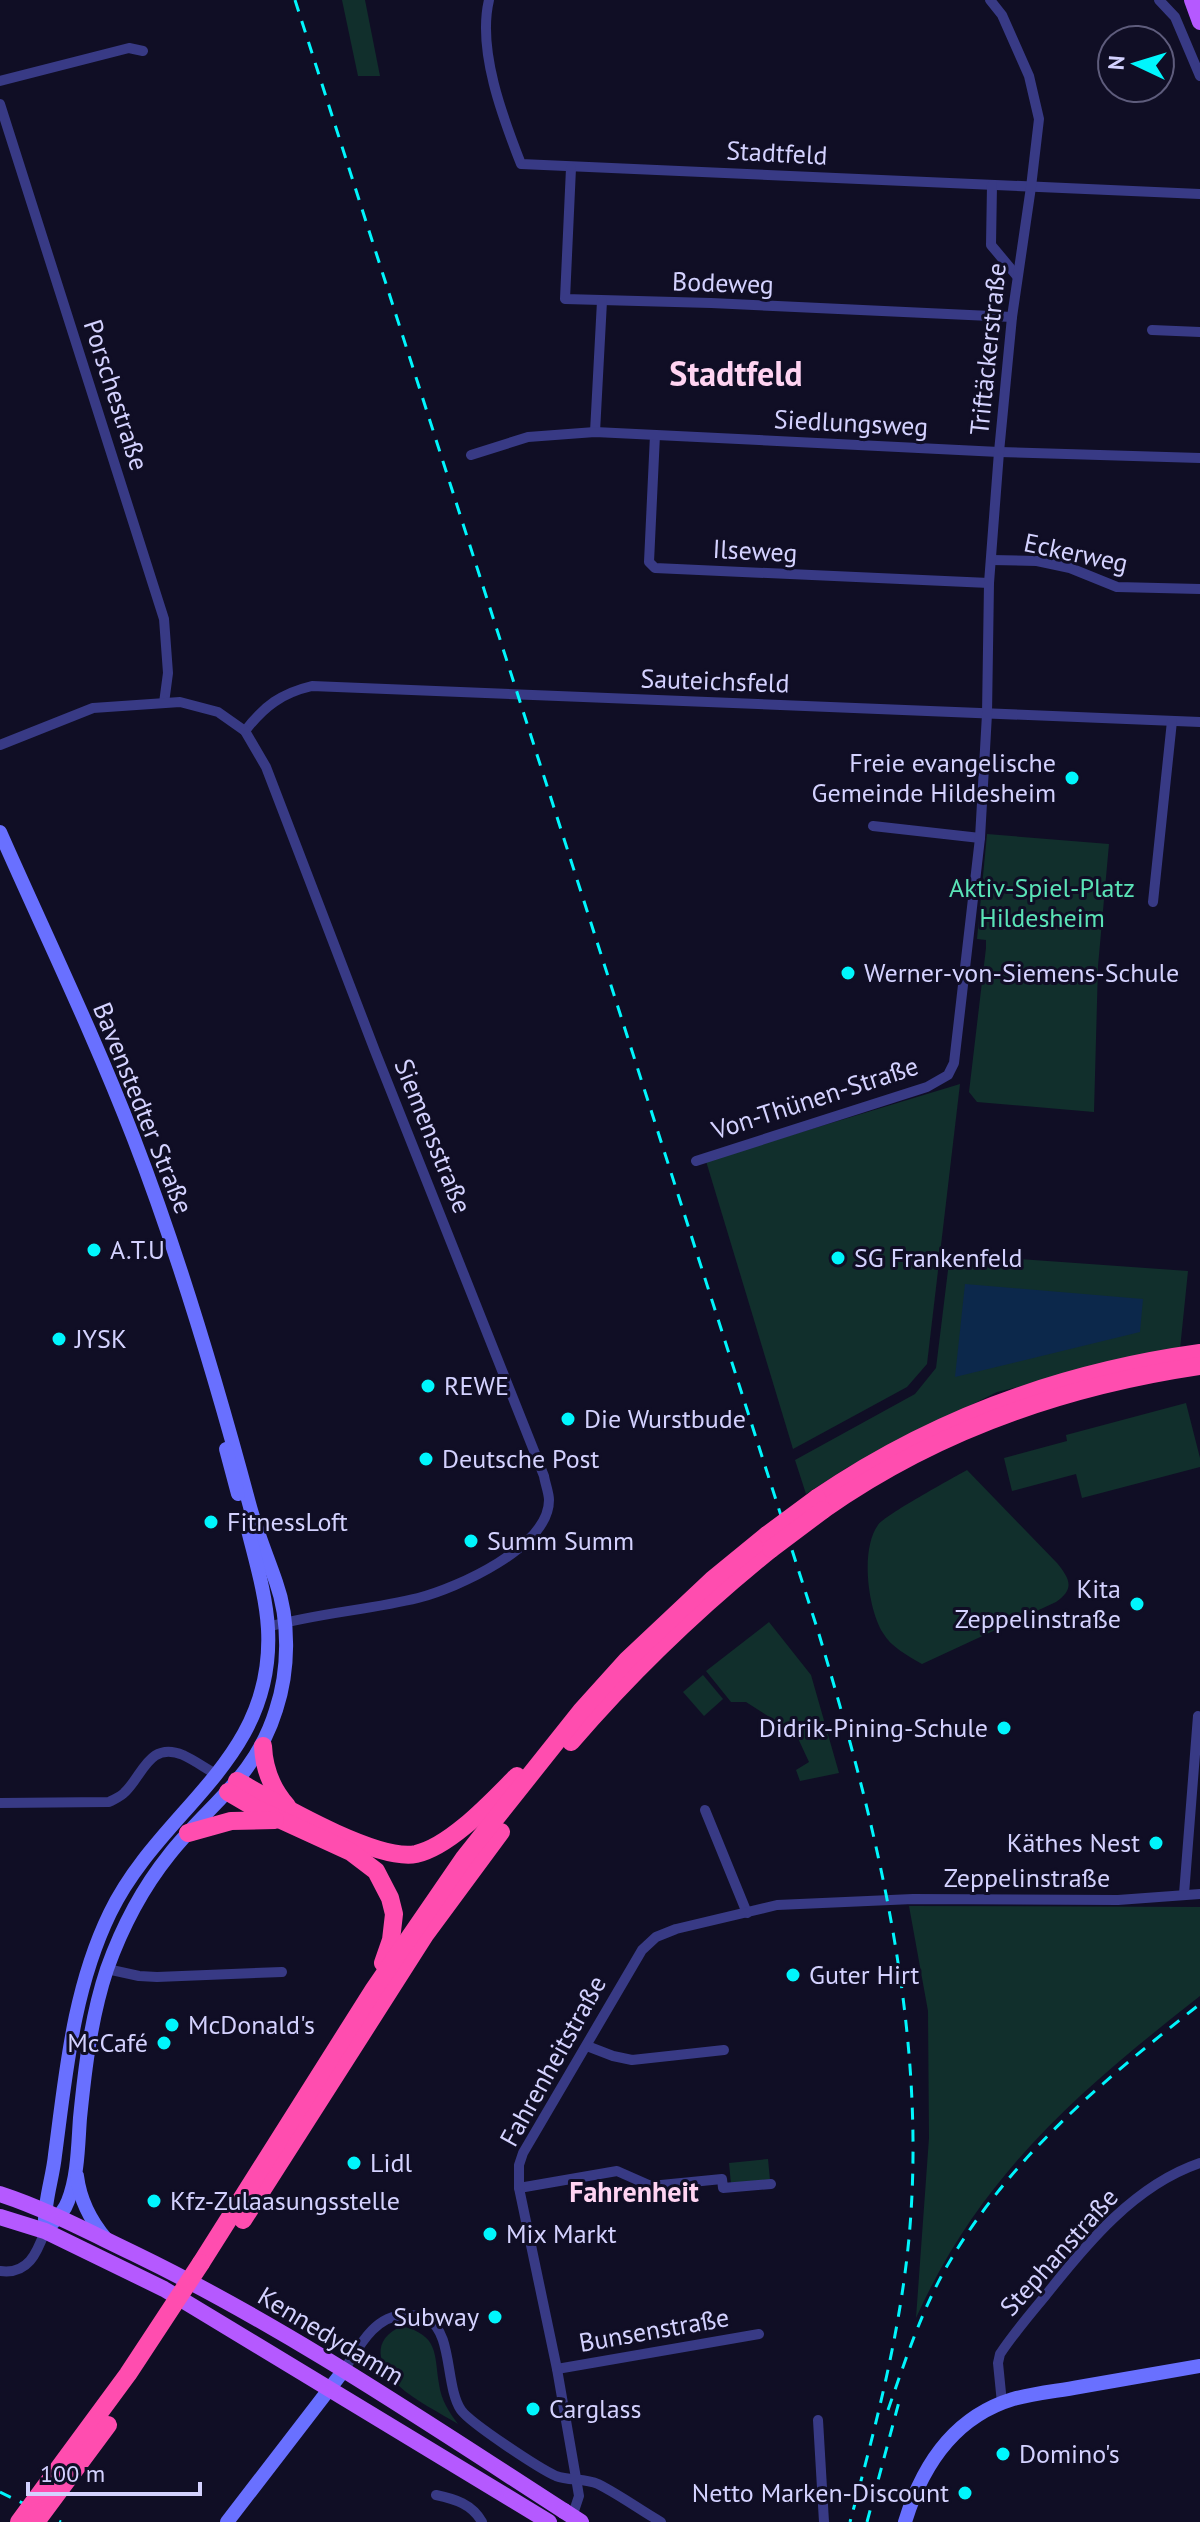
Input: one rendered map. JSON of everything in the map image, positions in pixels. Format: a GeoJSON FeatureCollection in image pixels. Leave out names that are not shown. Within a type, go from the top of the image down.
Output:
{"type":"FeatureCollection","features":[{"type":"Feature","properties":{"kind":"highway"},"geometry":{"type":"LineString","coordinates":[[19,2522],[206,2266],[425,1935],[537,1784],[632,1664],[719,1591],[769,1542],[820,1504],[847,1477],[936,1429],[1006,1400],[1119,1367],[1200,1353]]}},
{"type":"Feature","properties":{"kind":"highway"},"geometry":{"type":"LineString","coordinates":[[820,1504],[907,1458],[1011,1412],[1109,1382],[1200,1366]]}},
{"type":"Feature","properties":{"kind":"highway"},"geometry":{"type":"LineString","coordinates":[[188,1833],[231,1821],[286,1814],[371,1848],[399,1854],[426,1851],[480,1813],[581,1711],[614,1684]]}},
{"type":"Feature","properties":{"kind":"highway"},"geometry":{"type":"LineString","coordinates":[[36,2522],[100,2436],[374,1989],[464,1858],[581,1711]]}},
{"type":"Feature","properties":{"kind":"highway"},"geometry":{"type":"LineString","coordinates":[[263,1746],[270,1782],[286,1814]]}},
{"type":"Feature","properties":{"kind":"highway"},"geometry":{"type":"LineString","coordinates":[[232,1786],[351,1852],[376,1871],[394,1914],[393,1928],[374,1989]]}},
{"type":"Feature","properties":{"kind":"main road"},"geometry":{"type":"LineString","coordinates":[[1192,0],[1200,22]]}},
{"type":"Feature","properties":{"kind":"main road","name":"Kennedydamm"},"geometry":{"type":"LineString","coordinates":[[0,2194],[52,2214],[258,2317],[567,2517],[581,2522]]}},
{"type":"Feature","properties":{"kind":"main road","name":"Kennedydamm"},"geometry":{"type":"LineString","coordinates":[[6,2218],[45,2231],[164,2289],[549,2522]]}},
{"type":"Feature","properties":{"kind":"street","name":"Stadtfeld"},"geometry":{"type":"LineString","coordinates":[[489,0],[490,62],[510,137],[521,164],[1200,194]]}},
{"type":"Feature","properties":{"kind":"street","name":"Triftäckerstraße"},"geometry":{"type":"LineString","coordinates":[[987,714],[989,583],[999,452],[1012,317],[1039,119],[1029,76],[1002,15],[990,0]]}},
{"type":"Feature","properties":{"kind":"street"},"geometry":{"type":"LineString","coordinates":[[1159,0],[1175,17],[1200,76]]}},
{"type":"Feature","properties":{"kind":"street"},"geometry":{"type":"LineString","coordinates":[[0,81],[129,48],[143,51]]}},
{"type":"Feature","properties":{"kind":"street","name":"Porschestraße"},"geometry":{"type":"LineString","coordinates":[[0,104],[164,619],[168,673],[164,703]]}},
{"type":"Feature","properties":{"kind":"street","name":"Bodeweg"},"geometry":{"type":"LineString","coordinates":[[571,168],[565,299],[1012,317]]}},
{"type":"Feature","properties":{"kind":"street"},"geometry":{"type":"LineString","coordinates":[[992,185],[991,245],[1017,276]]}},
{"type":"Feature","properties":{"kind":"street"},"geometry":{"type":"LineString","coordinates":[[595,432],[602,301]]}},
{"type":"Feature","properties":{"kind":"street"},"geometry":{"type":"LineString","coordinates":[[1152,330],[1200,332]]}},
{"type":"Feature","properties":{"kind":"street","name":"Siedlungsweg"},"geometry":{"type":"LineString","coordinates":[[471,455],[528,437],[595,432],[999,452],[1200,458]]}},
{"type":"Feature","properties":{"kind":"street","name":"Ilseweg"},"geometry":{"type":"LineString","coordinates":[[655,435],[649,562],[655,568],[989,583]]}},
{"type":"Feature","properties":{"kind":"street","name":"Eckerweg"},"geometry":{"type":"LineString","coordinates":[[991,560],[1037,561],[1070,568],[1117,587],[1200,589]]}},
{"type":"Feature","properties":{"kind":"street","name":"Sauteichsfeld"},"geometry":{"type":"LineString","coordinates":[[245,731],[256,717],[288,691],[312,686],[1200,722]]}},
{"type":"Feature","properties":{"kind":"street","name":"Siemensstraße"},"geometry":{"type":"LineString","coordinates":[[0,745],[93,708],[180,702],[218,712],[245,731],[266,767],[544,1476],[549,1501],[540,1528],[524,1545],[493,1566],[418,1598],[268,1627]]}},
{"type":"Feature","properties":{"kind":"street","name":"Von-Thünen-Straße"},"geometry":{"type":"LineString","coordinates":[[696,1161],[927,1087],[948,1075],[954,1063],[980,838],[987,714]]}},
{"type":"Feature","properties":{"kind":"street"},"geometry":{"type":"LineString","coordinates":[[1153,902],[1172,721]]}},
{"type":"Feature","properties":{"kind":"street"},"geometry":{"type":"LineString","coordinates":[[873,826],[980,838]]}},
{"type":"Feature","properties":{"kind":"street","name":"Bavenstedter Straße"},"geometry":{"type":"LineString","coordinates":[[0,832],[134,1139],[190,1299],[251,1512],[278,1586],[286,1658],[277,1708],[263,1746],[145,1886],[126,1921],[96,2006],[68,2202],[52,2214]]}},
{"type":"Feature","properties":{"kind":"street","name":"Bavenstedter Straße"},"geometry":{"type":"LineString","coordinates":[[45,2231],[52,2214],[53,2176],[70,2043],[90,1963],[110,1913],[130,1878],[237,1747],[259,1700],[267,1663],[268,1627],[244,1514],[228,1462],[221,1409]]}},
{"type":"Feature","properties":{"kind":"street"},"geometry":{"type":"LineString","coordinates":[[1184,1894],[1198,1716]]}},
{"type":"Feature","properties":{"kind":"street"},"geometry":{"type":"LineString","coordinates":[[0,1803],[109,1802],[124,1794],[149,1759],[174,1752],[185,1755],[232,1786]]}},
{"type":"Feature","properties":{"kind":"street"},"geometry":{"type":"LineString","coordinates":[[705,1810],[747,1913]]}},
{"type":"Feature","properties":{"kind":"street","name":"Zeppelinstraße"},"geometry":{"type":"LineString","coordinates":[[869,1901],[1118,1900],[1200,1894]]}},
{"type":"Feature","properties":{"kind":"street","name":"Fahrenheitstraße"},"geometry":{"type":"LineString","coordinates":[[567,2517],[579,2496],[557,2369],[519,2188],[519,2165],[523,2153],[642,1950],[656,1937],[676,1929],[777,1905],[869,1901]]}},
{"type":"Feature","properties":{"kind":"street"},"geometry":{"type":"LineString","coordinates":[[107,1969],[157,1977],[282,1972]]}},
{"type":"Feature","properties":{"kind":"street"},"geometry":{"type":"LineString","coordinates":[[587,2046],[632,2060],[724,2050]]}},
{"type":"Feature","properties":{"kind":"street","name":"Stephanstraße"},"geometry":{"type":"LineString","coordinates":[[1002,2403],[1000,2354],[1067,2268],[1100,2231],[1139,2197],[1187,2167],[1200,2163]]}},
{"type":"Feature","properties":{"kind":"street"},"geometry":{"type":"LineString","coordinates":[[75,2166],[83,2202],[106,2240]]}},
{"type":"Feature","properties":{"kind":"street"},"geometry":{"type":"LineString","coordinates":[[519,2188],[617,2171],[651,2186],[722,2179],[723,2188],[771,2184]]}},
{"type":"Feature","properties":{"kind":"street"},"geometry":{"type":"LineString","coordinates":[[0,2271],[14,2271],[25,2266],[39,2247],[45,2231]]}},
{"type":"Feature","properties":{"kind":"street"},"geometry":{"type":"LineString","coordinates":[[227,2522],[372,2330],[382,2320],[415,2315],[428,2319],[442,2338],[453,2392],[461,2410],[476,2424],[558,2477],[595,2483],[661,2522]]}},
{"type":"Feature","properties":{"kind":"street","name":"Bunsenstraße"},"geometry":{"type":"LineString","coordinates":[[557,2369],[759,2334]]}},
{"type":"Feature","properties":{"kind":"street"},"geometry":{"type":"LineString","coordinates":[[905,2522],[921,2478],[939,2450],[958,2430],[1002,2403],[1200,2366]]}},
{"type":"Feature","properties":{"kind":"street"},"geometry":{"type":"LineString","coordinates":[[818,2420],[824,2522]]}},
{"type":"Feature","properties":{"kind":"street"},"geometry":{"type":"LineString","coordinates":[[436,2495],[457,2499],[475,2511],[482,2522]]}},
{"type":"Feature","properties":{"kind":"green space"},"geometry":{"type":"Polygon","coordinates":[[[342,0],[365,0],[380,76],[358,76],[342,0]]]}},
{"type":"Feature","properties":{"kind":"green space","name":"Aktiv-Spiel-Platz Hildesheim"},"geometry":{"type":"Polygon","coordinates":[[[987,834],[1109,844],[1098,966],[1094,1112],[977,1102],[969,1092],[986,948],[986,940],[977,939],[987,834]]]}},
{"type":"Feature","properties":{"kind":"green space","name":"SG Frankenfeld"},"geometry":{"type":"Polygon","coordinates":[[[960,1084],[927,1364],[907,1387],[793,1449],[706,1161],[960,1084]]]}},
{"type":"Feature","properties":{"kind":"green space"},"geometry":{"type":"Polygon","coordinates":[[[950,1254],[1188,1271],[1180,1349],[997,1392],[848,1467],[806,1494],[795,1460],[915,1394],[936,1368],[950,1254]]]}},
{"type":"Feature","properties":{"kind":"green space"},"geometry":{"type":"Polygon","coordinates":[[[1186,1403],[1200,1467],[1082,1498],[1076,1474],[1012,1491],[1004,1458],[1067,1441],[1066,1435],[1186,1403]]]}},
{"type":"Feature","properties":{"kind":"green space"},"geometry":{"type":"Polygon","coordinates":[[[967,1470],[1057,1563],[1065,1574],[1068,1588],[1056,1602],[922,1664],[890,1643],[873,1610],[868,1579],[872,1536],[883,1520],[967,1470]]]}},
{"type":"Feature","properties":{"kind":"green space"},"geometry":{"type":"Polygon","coordinates":[[[769,1622],[811,1675],[839,1773],[800,1781],[796,1770],[809,1762],[796,1734],[746,1702],[731,1702],[706,1671],[769,1622]]]}},
{"type":"Feature","properties":{"kind":"green space"},"geometry":{"type":"Polygon","coordinates":[[[703,1675],[723,1699],[704,1716],[683,1692],[703,1675]]]}},
{"type":"Feature","properties":{"kind":"green space"},"geometry":{"type":"Polygon","coordinates":[[[909,1906],[1200,1907],[1200,1996],[1114,2066],[1037,2139],[971,2220],[916,2318],[929,2138],[928,2011],[909,1906]]]}},
{"type":"Feature","properties":{"kind":"green space"},"geometry":{"type":"Polygon","coordinates":[[[768,2159],[770,2180],[731,2184],[729,2163],[768,2159]]]}},
{"type":"Feature","properties":{"kind":"green space"},"geometry":{"type":"Polygon","coordinates":[[[402,2326],[429,2341],[435,2355],[442,2395],[458,2424],[405,2391],[386,2370],[381,2346],[385,2338],[402,2326]]]}},
{"type":"Feature","properties":{"kind":"water"},"geometry":{"type":"Polygon","coordinates":[[[965,1284],[1143,1299],[1140,1332],[955,1377],[965,1284]]]}},
{"type":"Feature","properties":{"kind":"railway"},"geometry":{"type":"LineString","coordinates":[[295,0],[818,1631],[878,1855],[904,2007],[911,2083],[913,2161],[909,2238],[900,2310],[850,2522]]}},
{"type":"Feature","properties":{"kind":"railway"},"geometry":{"type":"LineString","coordinates":[[888,2410],[912,2341],[934,2291],[967,2234],[995,2196],[1025,2160],[1091,2094],[1200,2004]]}},
{"type":"Feature","properties":{"kind":"railway"},"geometry":{"type":"LineString","coordinates":[[867,2522],[900,2398]]}},
{"type":"Feature","properties":{"kind":"railway"},"geometry":{"type":"LineString","coordinates":[[0,2492],[61,2522]]}},
{"type":"Feature","properties":{"kind":"place","name":"Freie evangelische Gemeinde Hildesheim"},"geometry":{"type":"Point","coordinates":[1072,778]}},
{"type":"Feature","properties":{"kind":"place","name":"Werner-von-Siemens-Schule"},"geometry":{"type":"Point","coordinates":[848,973]}},
{"type":"Feature","properties":{"kind":"place","name":"A.T.U"},"geometry":{"type":"Point","coordinates":[94,1250]}},
{"type":"Feature","properties":{"kind":"place","name":"SG Frankenfeld"},"geometry":{"type":"Point","coordinates":[838,1258]}},
{"type":"Feature","properties":{"kind":"place","name":"JYSK"},"geometry":{"type":"Point","coordinates":[59,1339]}},
{"type":"Feature","properties":{"kind":"place","name":"REWE"},"geometry":{"type":"Point","coordinates":[428,1386]}},
{"type":"Feature","properties":{"kind":"place","name":"Die Wurstbude"},"geometry":{"type":"Point","coordinates":[568,1419]}},
{"type":"Feature","properties":{"kind":"place","name":"Deutsche Post"},"geometry":{"type":"Point","coordinates":[426,1459]}},
{"type":"Feature","properties":{"kind":"place","name":"FitnessLoft"},"geometry":{"type":"Point","coordinates":[211,1522]}},
{"type":"Feature","properties":{"kind":"place","name":"Summ Summ"},"geometry":{"type":"Point","coordinates":[471,1541]}},
{"type":"Feature","properties":{"kind":"place","name":"Kita Zeppelinstraße"},"geometry":{"type":"Point","coordinates":[1137,1604]}},
{"type":"Feature","properties":{"kind":"place","name":"Didrik-Pining-Schule"},"geometry":{"type":"Point","coordinates":[1004,1728]}},
{"type":"Feature","properties":{"kind":"place","name":"Käthes Nest"},"geometry":{"type":"Point","coordinates":[1156,1843]}},
{"type":"Feature","properties":{"kind":"place","name":"Guter Hirt"},"geometry":{"type":"Point","coordinates":[793,1975]}},
{"type":"Feature","properties":{"kind":"place","name":"McDonald's"},"geometry":{"type":"Point","coordinates":[172,2025]}},
{"type":"Feature","properties":{"kind":"place","name":"McCafé"},"geometry":{"type":"Point","coordinates":[164,2043]}},
{"type":"Feature","properties":{"kind":"place","name":"Lidl"},"geometry":{"type":"Point","coordinates":[354,2163]}},
{"type":"Feature","properties":{"kind":"place","name":"Kfz-Zulaasungsstelle"},"geometry":{"type":"Point","coordinates":[154,2201]}},
{"type":"Feature","properties":{"kind":"place","name":"Mix Markt"},"geometry":{"type":"Point","coordinates":[490,2234]}},
{"type":"Feature","properties":{"kind":"place","name":"Subway"},"geometry":{"type":"Point","coordinates":[495,2317]}},
{"type":"Feature","properties":{"kind":"place","name":"Carglass"},"geometry":{"type":"Point","coordinates":[533,2409]}},
{"type":"Feature","properties":{"kind":"place","name":"Domino's"},"geometry":{"type":"Point","coordinates":[1003,2454]}},
{"type":"Feature","properties":{"kind":"place","name":"Netto Marken-Discount"},"geometry":{"type":"Point","coordinates":[965,2493]}},
{"type":"Feature","properties":{"kind":"district","name":"Stadtfeld"},"geometry":{"type":"Point","coordinates":[736,374]}},
{"type":"Feature","properties":{"kind":"district","name":"Fahrenheit"},"geometry":{"type":"Point","coordinates":[634,2192]}}]}
